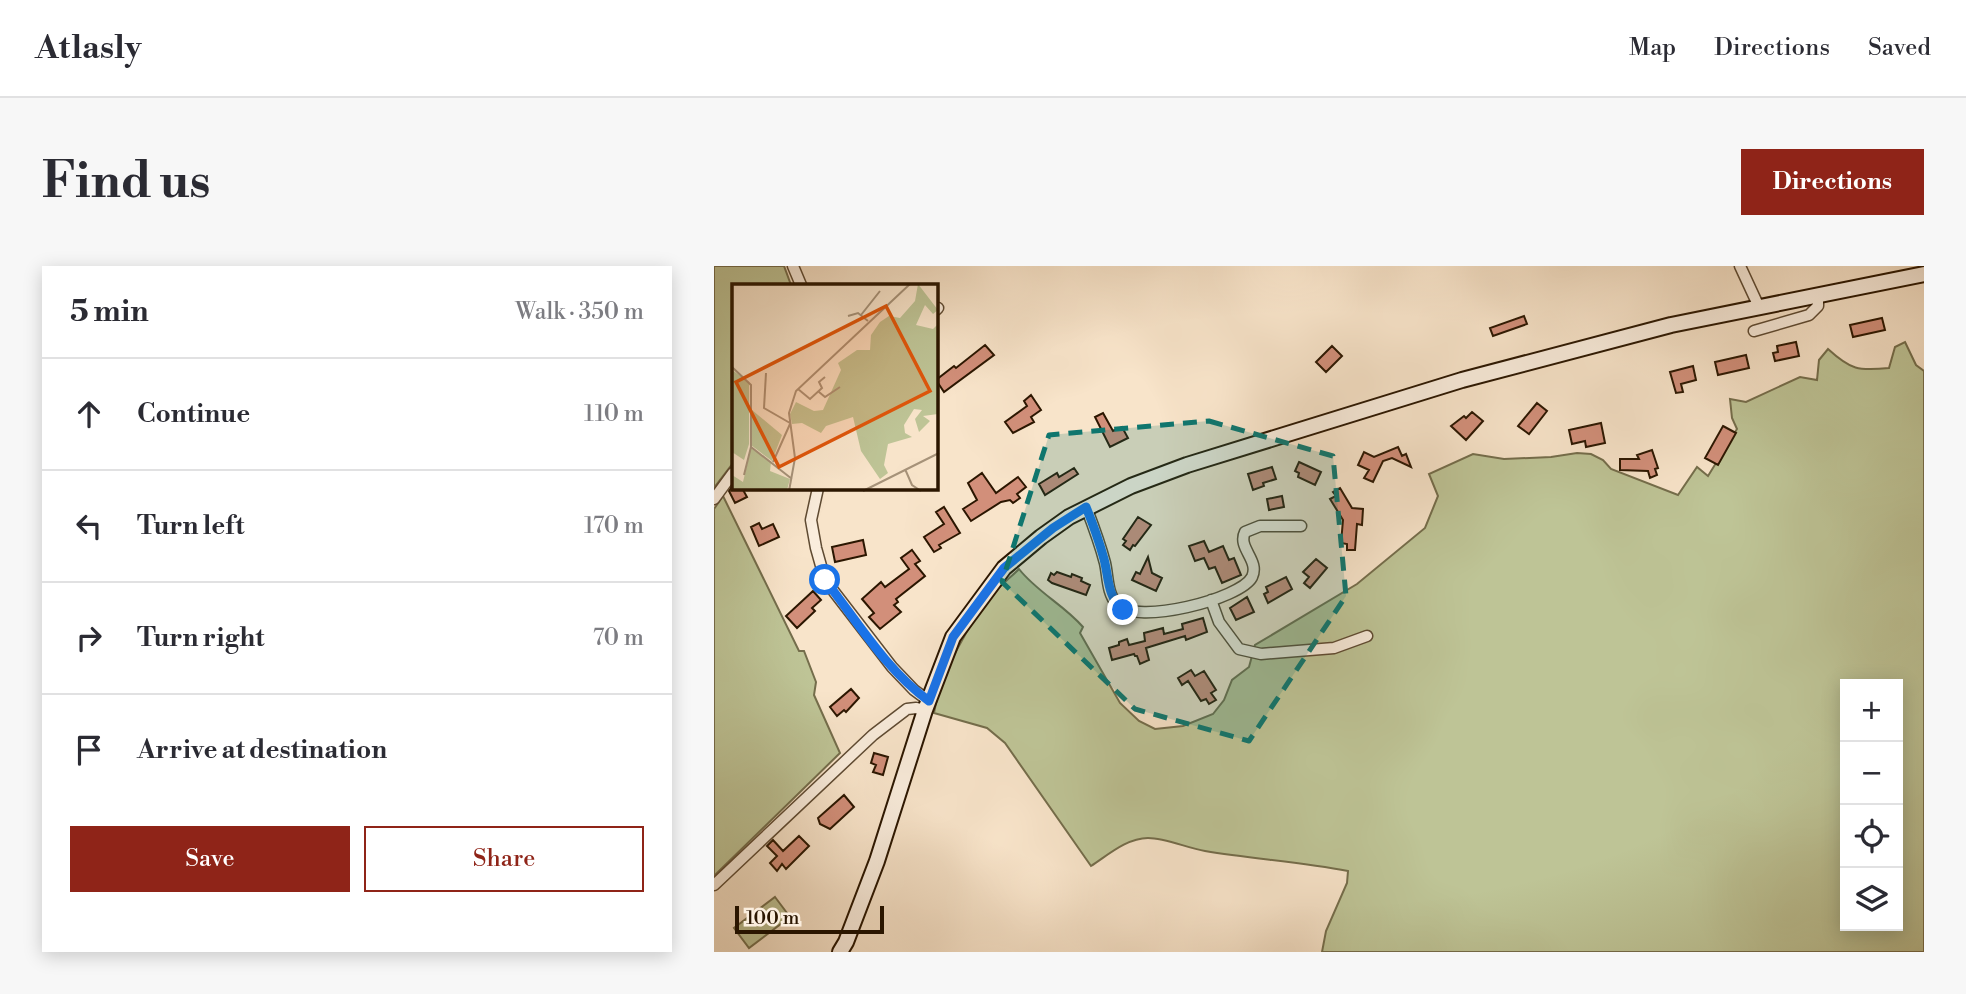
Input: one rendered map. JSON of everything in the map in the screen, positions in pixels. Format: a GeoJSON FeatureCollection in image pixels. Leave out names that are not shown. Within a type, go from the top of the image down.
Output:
{"type":"FeatureCollection","features":[{"type":"Feature","properties":{"kind":"main road"},"geometry":{"type":"LineString","coordinates":[[840,952],[877,861],[927,705],[953,637],[1004,568],[1046,532],[1086,507],[1131,486],[1187,465],[1462,380],[1671,325],[1924,274]]}},
{"type":"Feature","properties":{"kind":"street"},"geometry":{"type":"LineString","coordinates":[[793,266],[801,284]]}},
{"type":"Feature","properties":{"kind":"street"},"geometry":{"type":"LineString","coordinates":[[1740,266],[1759,307]]}},
{"type":"Feature","properties":{"kind":"street"},"geometry":{"type":"LineString","coordinates":[[1754,331],[1809,315],[1818,306],[1818,296]]}},
{"type":"Feature","properties":{"kind":"street"},"geometry":{"type":"LineString","coordinates":[[714,499],[732,474]]}},
{"type":"Feature","properties":{"kind":"street"},"geometry":{"type":"LineString","coordinates":[[714,885],[873,735],[907,709],[927,705],[892,667],[825,580],[811,520],[818,490]]}},
{"type":"Feature","properties":{"kind":"street"},"geometry":{"type":"LineString","coordinates":[[1086,507],[1105,562],[1111,593],[1116,604],[1130,612],[1160,612],[1190,607],[1245,586],[1252,578],[1253,566],[1242,541],[1245,532],[1260,526],[1301,526]]}},
{"type":"Feature","properties":{"kind":"street"},"geometry":{"type":"LineString","coordinates":[[1211,600],[1219,622],[1239,649],[1261,654],[1334,648],[1367,636]]}},
{"type":"Feature","properties":{"kind":"highlighted area"},"geometry":{"type":"Polygon","coordinates":[[[1209,421],[1333,456],[1346,596],[1249,741],[1135,709],[1002,582],[1049,435],[1209,421]]]}},
{"type":"Feature","properties":{"kind":"green space"},"geometry":{"type":"Polygon","coordinates":[[[714,266],[784,266],[791,284],[732,284],[732,464],[714,488],[714,266]]]}},
{"type":"Feature","properties":{"kind":"green space"},"geometry":{"type":"Polygon","coordinates":[[[1905,342],[1916,365],[1924,371],[1924,952],[1322,952],[1326,931],[1347,883],[1348,871],[1205,851],[1148,838],[1125,844],[1091,866],[1005,743],[987,728],[934,713],[943,681],[966,633],[995,592],[1019,569],[1083,627],[1080,633],[1120,703],[1139,721],[1155,729],[1183,726],[1213,714],[1224,700],[1232,680],[1249,667],[1255,645],[1357,584],[1425,528],[1438,496],[1429,474],[1473,454],[1504,459],[1591,454],[1603,460],[1611,469],[1678,495],[1697,467],[1708,476],[1737,429],[1732,418],[1730,399],[1746,402],[1800,377],[1817,380],[1819,360],[1828,349],[1856,368],[1889,368],[1895,347],[1905,342]]]}},
{"type":"Feature","properties":{"kind":"green space"},"geometry":{"type":"Polygon","coordinates":[[[723,496],[799,651],[804,651],[816,682],[814,695],[840,753],[714,876],[714,509],[723,496]]]}},
{"type":"Feature","properties":{"kind":"green space"},"geometry":{"type":"Polygon","coordinates":[[[775,897],[790,917],[749,948],[734,928],[775,897]]]}},
{"type":"Feature","properties":{"kind":"building"},"geometry":{"type":"Polygon","coordinates":[[[1524,316],[1527,324],[1493,336],[1490,328],[1524,316]]]}},
{"type":"Feature","properties":{"kind":"building"},"geometry":{"type":"Polygon","coordinates":[[[1882,318],[1885,330],[1853,337],[1850,325],[1882,318]]]}},
{"type":"Feature","properties":{"kind":"building"},"geometry":{"type":"Polygon","coordinates":[[[1796,342],[1799,356],[1775,361],[1773,353],[1778,352],[1777,346],[1796,342]]]}},
{"type":"Feature","properties":{"kind":"building"},"geometry":{"type":"Polygon","coordinates":[[[985,345],[994,355],[944,392],[938,378],[954,366],[956,368],[985,345]]]}},
{"type":"Feature","properties":{"kind":"building"},"geometry":{"type":"Polygon","coordinates":[[[1332,346],[1342,356],[1326,372],[1316,362],[1332,346]]]}},
{"type":"Feature","properties":{"kind":"building"},"geometry":{"type":"Polygon","coordinates":[[[1746,355],[1749,368],[1718,375],[1715,362],[1746,355]]]}},
{"type":"Feature","properties":{"kind":"building"},"geometry":{"type":"Polygon","coordinates":[[[1693,366],[1696,380],[1681,384],[1683,392],[1676,393],[1670,372],[1693,366]]]}},
{"type":"Feature","properties":{"kind":"building"},"geometry":{"type":"Polygon","coordinates":[[[1031,395],[1041,410],[1031,417],[1034,422],[1013,433],[1005,422],[1027,406],[1024,401],[1031,395]]]}},
{"type":"Feature","properties":{"kind":"building"},"geometry":{"type":"Polygon","coordinates":[[[1537,403],[1547,411],[1529,434],[1518,426],[1537,403]]]}},
{"type":"Feature","properties":{"kind":"building"},"geometry":{"type":"Polygon","coordinates":[[[1472,412],[1483,421],[1466,440],[1451,426],[1472,412]]]}},
{"type":"Feature","properties":{"kind":"building"},"geometry":{"type":"Polygon","coordinates":[[[1103,413],[1113,431],[1122,427],[1128,438],[1110,447],[1095,417],[1103,413]]]}},
{"type":"Feature","properties":{"kind":"building"},"geometry":{"type":"Polygon","coordinates":[[[1601,423],[1605,443],[1586,447],[1585,441],[1572,444],[1569,430],[1601,423]]]}},
{"type":"Feature","properties":{"kind":"building"},"geometry":{"type":"Polygon","coordinates":[[[1723,426],[1736,433],[1718,465],[1705,458],[1723,426]]]}},
{"type":"Feature","properties":{"kind":"building"},"geometry":{"type":"Polygon","coordinates":[[[1398,447],[1402,456],[1406,454],[1411,467],[1392,458],[1383,461],[1373,482],[1364,478],[1369,470],[1358,465],[1364,452],[1374,457],[1398,447]]]}},
{"type":"Feature","properties":{"kind":"building"},"geometry":{"type":"Polygon","coordinates":[[[1652,450],[1658,468],[1655,469],[1657,475],[1650,478],[1648,471],[1620,470],[1620,459],[1639,459],[1637,455],[1652,450]]]}},
{"type":"Feature","properties":{"kind":"building"},"geometry":{"type":"Polygon","coordinates":[[[1299,462],[1321,472],[1315,485],[1298,477],[1299,473],[1295,471],[1299,462]]]}},
{"type":"Feature","properties":{"kind":"building"},"geometry":{"type":"Polygon","coordinates":[[[1272,467],[1276,479],[1253,490],[1248,474],[1272,467]]]}},
{"type":"Feature","properties":{"kind":"building"},"geometry":{"type":"Polygon","coordinates":[[[1074,468],[1078,474],[1045,495],[1039,484],[1057,473],[1059,477],[1074,468]]]}},
{"type":"Feature","properties":{"kind":"building"},"geometry":{"type":"Polygon","coordinates":[[[982,473],[996,493],[1018,477],[1026,487],[1017,494],[1020,498],[1013,503],[1010,500],[1001,502],[971,521],[963,509],[977,500],[968,483],[982,473]]]}},
{"type":"Feature","properties":{"kind":"building"},"geometry":{"type":"Polygon","coordinates":[[[731,488],[743,490],[747,497],[735,503],[729,491],[731,488]]]}},
{"type":"Feature","properties":{"kind":"building"},"geometry":{"type":"Polygon","coordinates":[[[1340,488],[1352,508],[1363,509],[1362,525],[1357,524],[1355,550],[1347,550],[1347,544],[1341,543],[1343,520],[1330,499],[1336,496],[1333,492],[1340,488]]]}},
{"type":"Feature","properties":{"kind":"building"},"geometry":{"type":"Polygon","coordinates":[[[1282,496],[1284,507],[1269,510],[1267,499],[1282,496]]]}},
{"type":"Feature","properties":{"kind":"building"},"geometry":{"type":"Polygon","coordinates":[[[944,507],[960,533],[939,545],[941,548],[934,552],[924,537],[944,524],[936,512],[944,507]]]}},
{"type":"Feature","properties":{"kind":"building"},"geometry":{"type":"Polygon","coordinates":[[[1138,517],[1151,525],[1130,550],[1123,545],[1126,541],[1123,539],[1138,517]]]}},
{"type":"Feature","properties":{"kind":"building"},"geometry":{"type":"Polygon","coordinates":[[[759,523],[762,529],[773,524],[779,537],[759,546],[751,527],[759,523]]]}},
{"type":"Feature","properties":{"kind":"building"},"geometry":{"type":"Polygon","coordinates":[[[863,540],[866,555],[835,562],[832,547],[863,540]]]}},
{"type":"Feature","properties":{"kind":"building"},"geometry":{"type":"Polygon","coordinates":[[[1204,541],[1209,552],[1223,546],[1229,560],[1234,558],[1241,575],[1222,583],[1215,567],[1209,569],[1204,558],[1195,561],[1189,546],[1204,541]]]}},
{"type":"Feature","properties":{"kind":"building"},"geometry":{"type":"Polygon","coordinates":[[[912,550],[920,561],[915,564],[925,576],[896,599],[898,602],[894,605],[901,612],[880,629],[869,617],[874,613],[862,599],[881,582],[885,587],[909,569],[901,558],[912,550]]]}},
{"type":"Feature","properties":{"kind":"building"},"geometry":{"type":"Polygon","coordinates":[[[1148,557],[1152,573],[1162,578],[1156,591],[1132,580],[1136,572],[1140,574],[1148,557]]]}},
{"type":"Feature","properties":{"kind":"building"},"geometry":{"type":"Polygon","coordinates":[[[1316,559],[1327,568],[1310,588],[1304,583],[1309,577],[1303,572],[1316,559]]]}},
{"type":"Feature","properties":{"kind":"building"},"geometry":{"type":"Polygon","coordinates":[[[1057,572],[1082,578],[1081,581],[1090,585],[1086,595],[1048,580],[1051,573],[1054,575],[1057,572]]]}},
{"type":"Feature","properties":{"kind":"building"},"geometry":{"type":"Polygon","coordinates":[[[1286,577],[1292,589],[1268,603],[1264,594],[1268,592],[1266,587],[1286,577]]]}},
{"type":"Feature","properties":{"kind":"building"},"geometry":{"type":"Polygon","coordinates":[[[813,591],[821,600],[812,608],[815,611],[797,628],[786,616],[813,591]]]}},
{"type":"Feature","properties":{"kind":"building"},"geometry":{"type":"Polygon","coordinates":[[[1247,597],[1254,612],[1236,620],[1230,608],[1247,597]]]}},
{"type":"Feature","properties":{"kind":"building"},"geometry":{"type":"Polygon","coordinates":[[[1203,618],[1207,632],[1186,640],[1185,636],[1146,648],[1149,660],[1140,664],[1134,654],[1112,660],[1109,648],[1119,645],[1119,642],[1127,639],[1129,645],[1145,641],[1144,633],[1163,628],[1164,634],[1183,629],[1182,624],[1203,618]]]}},
{"type":"Feature","properties":{"kind":"building"},"geometry":{"type":"Polygon","coordinates":[[[1191,670],[1195,676],[1204,671],[1216,690],[1211,693],[1216,700],[1209,704],[1206,699],[1201,701],[1188,681],[1182,685],[1178,678],[1191,670]]]}},
{"type":"Feature","properties":{"kind":"building"},"geometry":{"type":"Polygon","coordinates":[[[851,689],[859,698],[846,712],[844,710],[837,716],[830,707],[851,689]]]}},
{"type":"Feature","properties":{"kind":"building"},"geometry":{"type":"Polygon","coordinates":[[[874,753],[888,757],[883,775],[873,772],[876,765],[871,763],[874,753]]]}},
{"type":"Feature","properties":{"kind":"building"},"geometry":{"type":"Polygon","coordinates":[[[844,795],[854,807],[830,829],[820,824],[818,818],[844,795]]]}},
{"type":"Feature","properties":{"kind":"building"},"geometry":{"type":"Polygon","coordinates":[[[799,836],[809,846],[786,869],[782,864],[777,871],[770,863],[777,856],[767,846],[773,840],[783,851],[799,836]]]}},
{"type":"Feature","properties":{"kind":"route"},"geometry":{"type":"LineString","coordinates":[[825,580],[892,667],[929,701],[953,637],[1004,568],[1053,528],[1086,507],[1105,562],[1111,593],[1116,604],[1123,610]]}}]}
